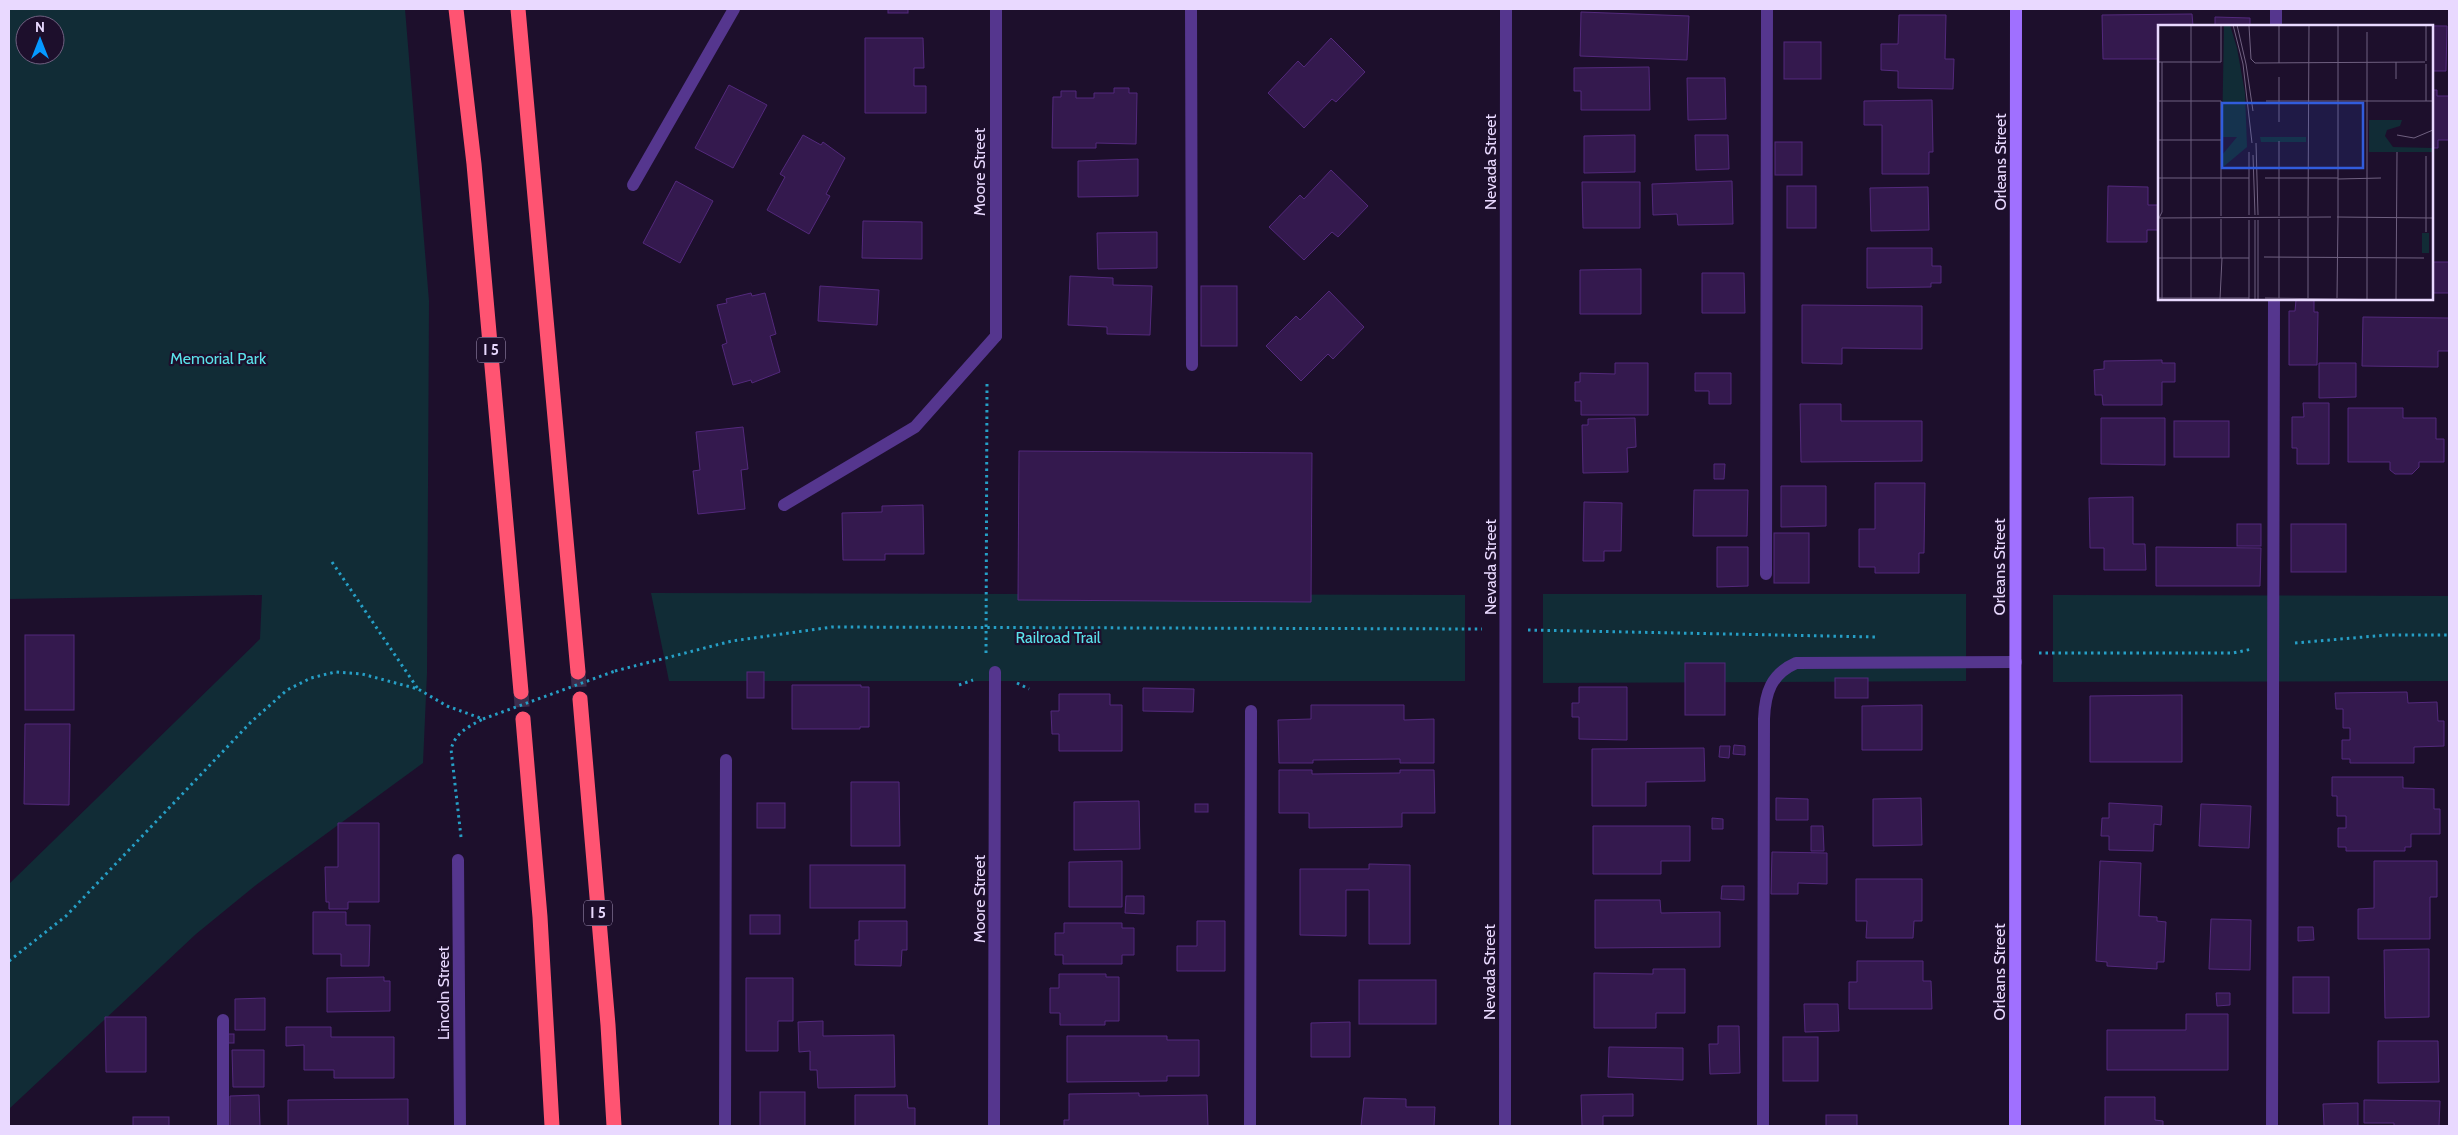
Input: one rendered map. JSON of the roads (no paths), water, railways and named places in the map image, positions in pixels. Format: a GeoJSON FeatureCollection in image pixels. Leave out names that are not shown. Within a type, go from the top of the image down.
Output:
{"type":"FeatureCollection","features":[{"type":"Feature","properties":{"kind":"highway","name":"I 5"},"geometry":{"type":"LineString","coordinates":[[456,9],[474,164],[521,692]]}},
{"type":"Feature","properties":{"kind":"highway"},"geometry":{"type":"LineString","coordinates":[[518,9],[578,672]]}},
{"type":"Feature","properties":{"kind":"highway","name":"I 5"},"geometry":{"type":"LineString","coordinates":[[580,699],[608,1025],[614,1126]]}},
{"type":"Feature","properties":{"kind":"highway"},"geometry":{"type":"LineString","coordinates":[[523,719],[540,917],[552,1126]]}},
{"type":"Feature","properties":{"kind":"main road","name":"Orleans Street"},"geometry":{"type":"LineString","coordinates":[[2015,1126],[2016,9]]}},
{"type":"Feature","properties":{"kind":"street"},"geometry":{"type":"LineString","coordinates":[[632,185],[734,9]]}},
{"type":"Feature","properties":{"kind":"street","name":"Moore Street"},"geometry":{"type":"LineString","coordinates":[[784,505],[915,427],[996,336],[996,9]]}},
{"type":"Feature","properties":{"kind":"street"},"geometry":{"type":"LineString","coordinates":[[1191,9],[1192,365]]}},
{"type":"Feature","properties":{"kind":"street","name":"Nevada Street"},"geometry":{"type":"LineString","coordinates":[[1505,1126],[1506,9]]}},
{"type":"Feature","properties":{"kind":"street"},"geometry":{"type":"LineString","coordinates":[[1766,574],[1767,9]]}},
{"type":"Feature","properties":{"kind":"street"},"geometry":{"type":"LineString","coordinates":[[2276,9],[2276,25]]}},
{"type":"Feature","properties":{"kind":"street"},"geometry":{"type":"LineString","coordinates":[[2272,1126],[2274,300]]}},
{"type":"Feature","properties":{"kind":"street"},"geometry":{"type":"LineString","coordinates":[[1763,1126],[1764,719],[1768,688],[1780,672],[1796,663],[2016,662]]}},
{"type":"Feature","properties":{"kind":"street","name":"Moore Street"},"geometry":{"type":"LineString","coordinates":[[994,1126],[995,672]]}},
{"type":"Feature","properties":{"kind":"street"},"geometry":{"type":"LineString","coordinates":[[1250,711],[1250,1126]]}},
{"type":"Feature","properties":{"kind":"street"},"geometry":{"type":"LineString","coordinates":[[726,760],[726,1126]]}},
{"type":"Feature","properties":{"kind":"street","name":"Lincoln Street"},"geometry":{"type":"LineString","coordinates":[[458,860],[460,1126]]}},
{"type":"Feature","properties":{"kind":"street"},"geometry":{"type":"LineString","coordinates":[[223,1020],[223,1126]]}},
{"type":"Feature","properties":{"kind":"tunnel"},"geometry":{"type":"LineString","coordinates":[[578,672],[580,699]]}},
{"type":"Feature","properties":{"kind":"tunnel"},"geometry":{"type":"LineString","coordinates":[[521,692],[523,719]]}},
{"type":"Feature","properties":{"kind":"park label","name":"Memorial Park"},"geometry":{"type":"Point","coordinates":[218,358]}},
{"type":"Feature","properties":{"kind":"park label","name":"Railroad Trail"},"geometry":{"type":"Point","coordinates":[1058,637]}}]}
